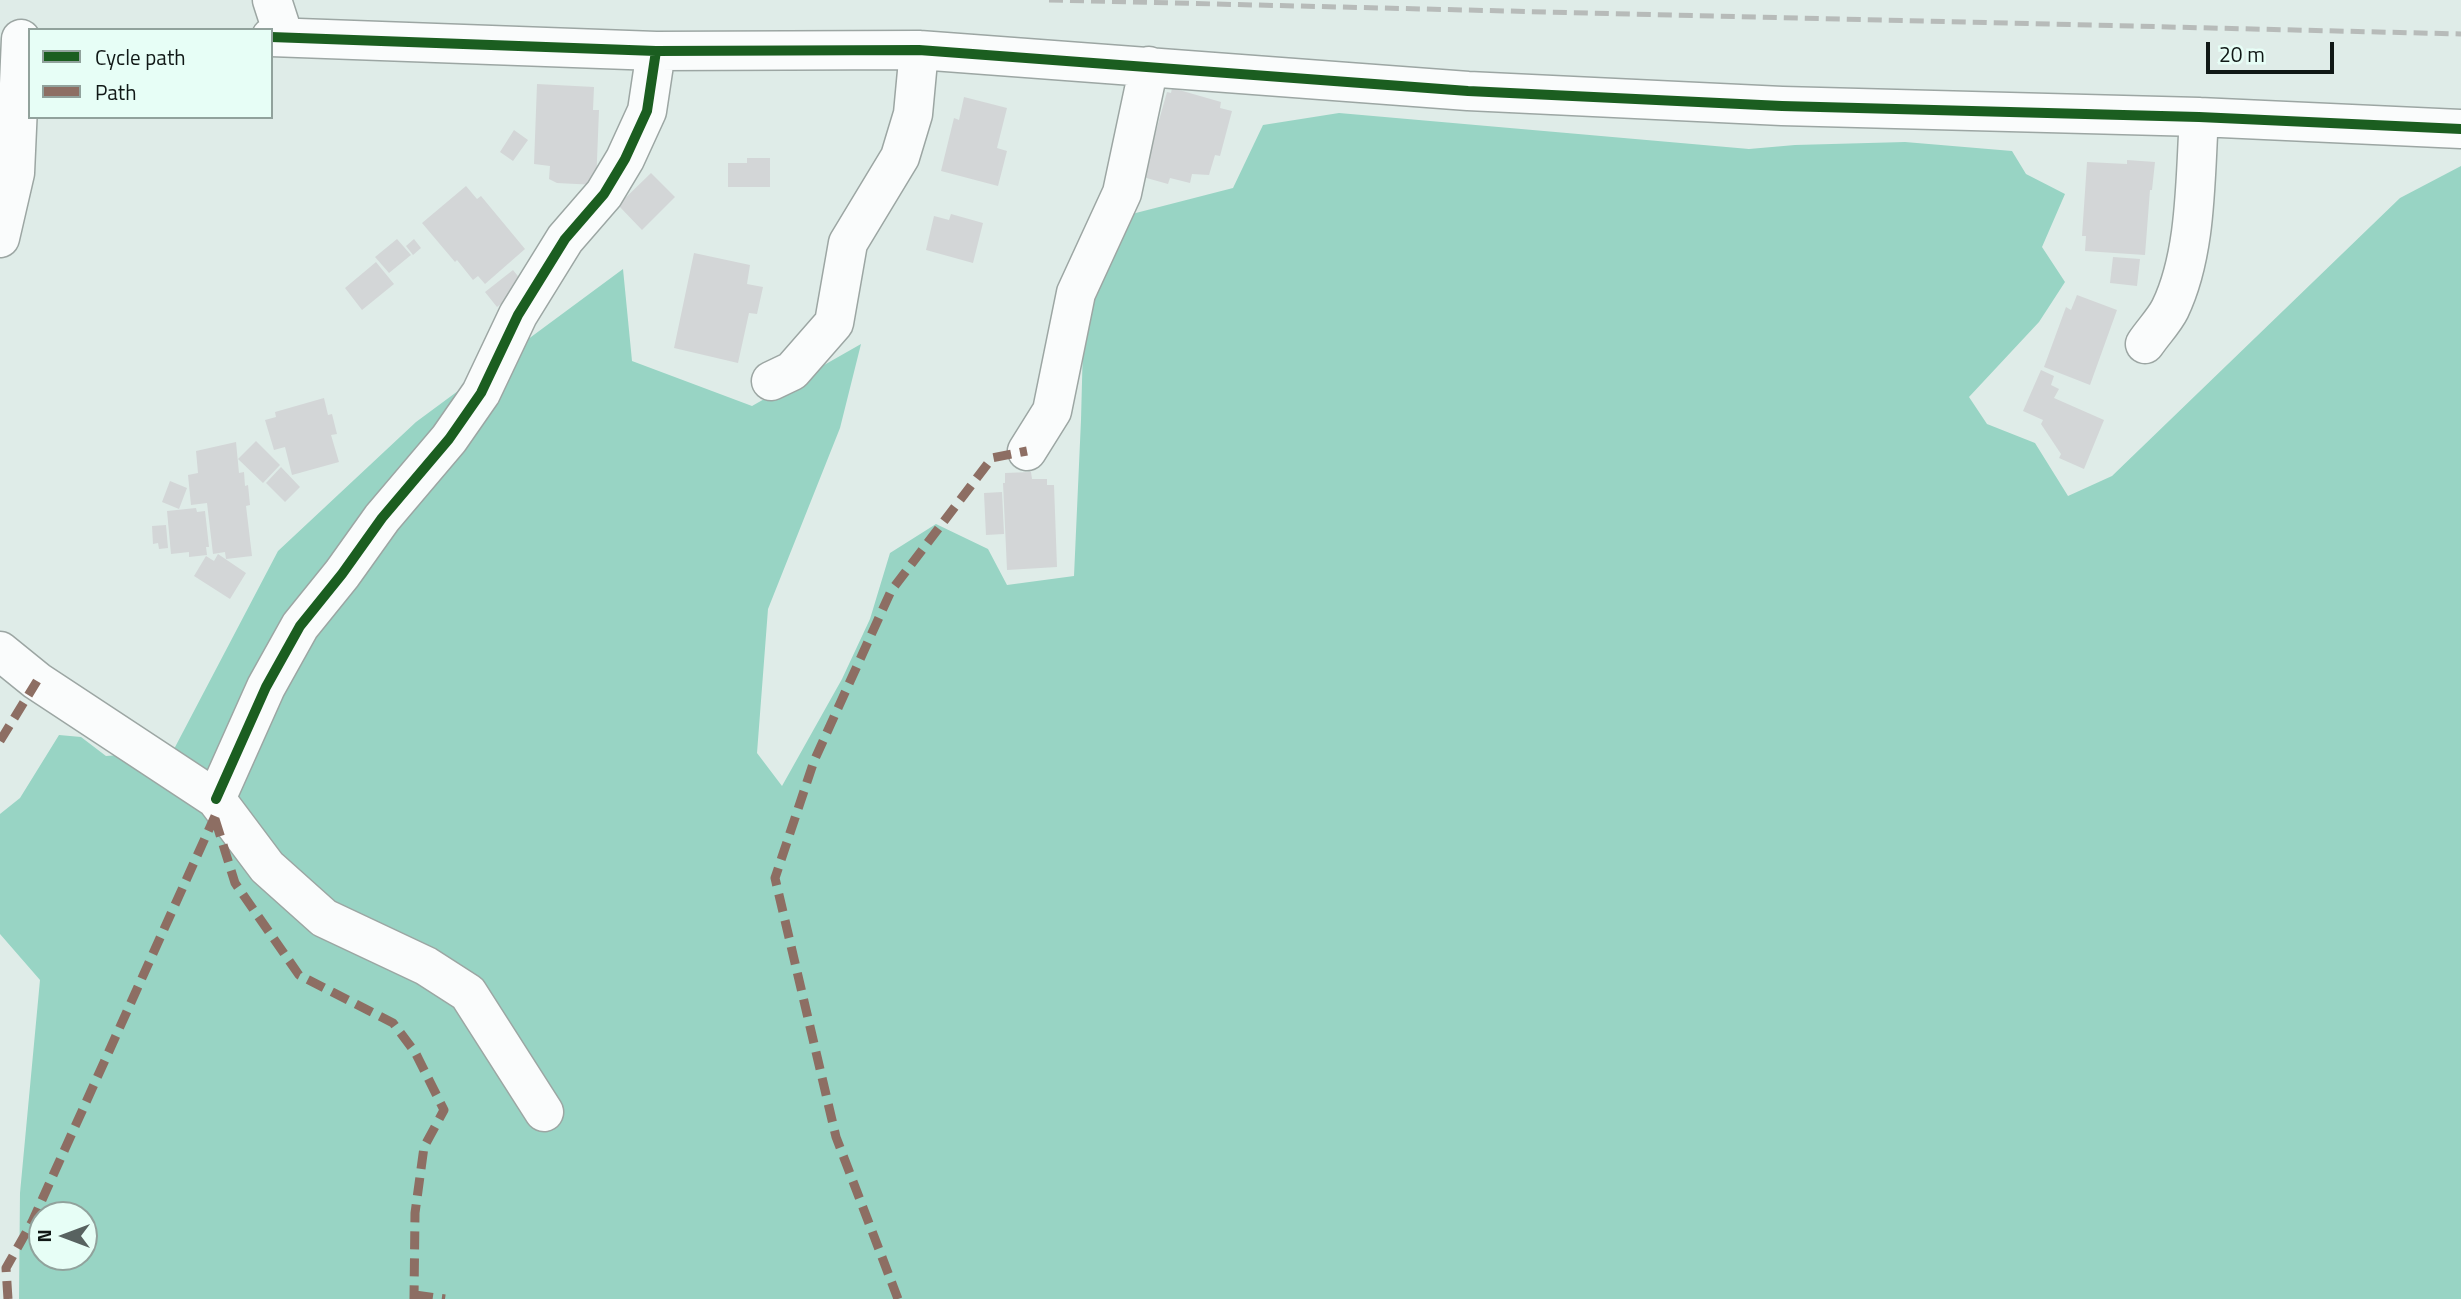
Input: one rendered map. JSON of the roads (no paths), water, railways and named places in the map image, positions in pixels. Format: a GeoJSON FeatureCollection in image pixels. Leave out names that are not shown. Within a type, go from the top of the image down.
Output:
{"type":"FeatureCollection","features":[{"type":"Feature","properties":{"kind":"street"},"geometry":{"type":"LineString","coordinates":[[272,0],[278,37],[656,51],[919,50],[1468,91],[1782,106],[2199,117],[2461,130]]}},
{"type":"Feature","properties":{"kind":"street"},"geometry":{"type":"LineString","coordinates":[[0,238],[15,173],[17,39]]}},
{"type":"Feature","properties":{"kind":"street"},"geometry":{"type":"LineString","coordinates":[[771,381],[792,371],[834,323],[848,243],[900,158],[913,114],[919,50]]}},
{"type":"Feature","properties":{"kind":"street"},"geometry":{"type":"LineString","coordinates":[[216,799],[266,687],[300,626],[382,518],[449,439],[481,393],[525,304],[565,239],[604,194],[625,159],[648,111],[656,51]]}},
{"type":"Feature","properties":{"kind":"street"},"geometry":{"type":"LineString","coordinates":[[1027,452],[1052,411],[1076,293],[1122,193],[1149,66]]}},
{"type":"Feature","properties":{"kind":"street"},"geometry":{"type":"LineString","coordinates":[[2145,344],[2169,311],[2182,280],[2192,217],[2199,117]]}},
{"type":"Feature","properties":{"kind":"street"},"geometry":{"type":"LineString","coordinates":[[0,651],[37,681],[216,799],[267,867],[324,918],[426,966],[468,993],[544,1112]]}},
{"type":"Feature","properties":{"kind":"railway"},"geometry":{"type":"LineString","coordinates":[[1049,0],[2461,34]]}}]}
